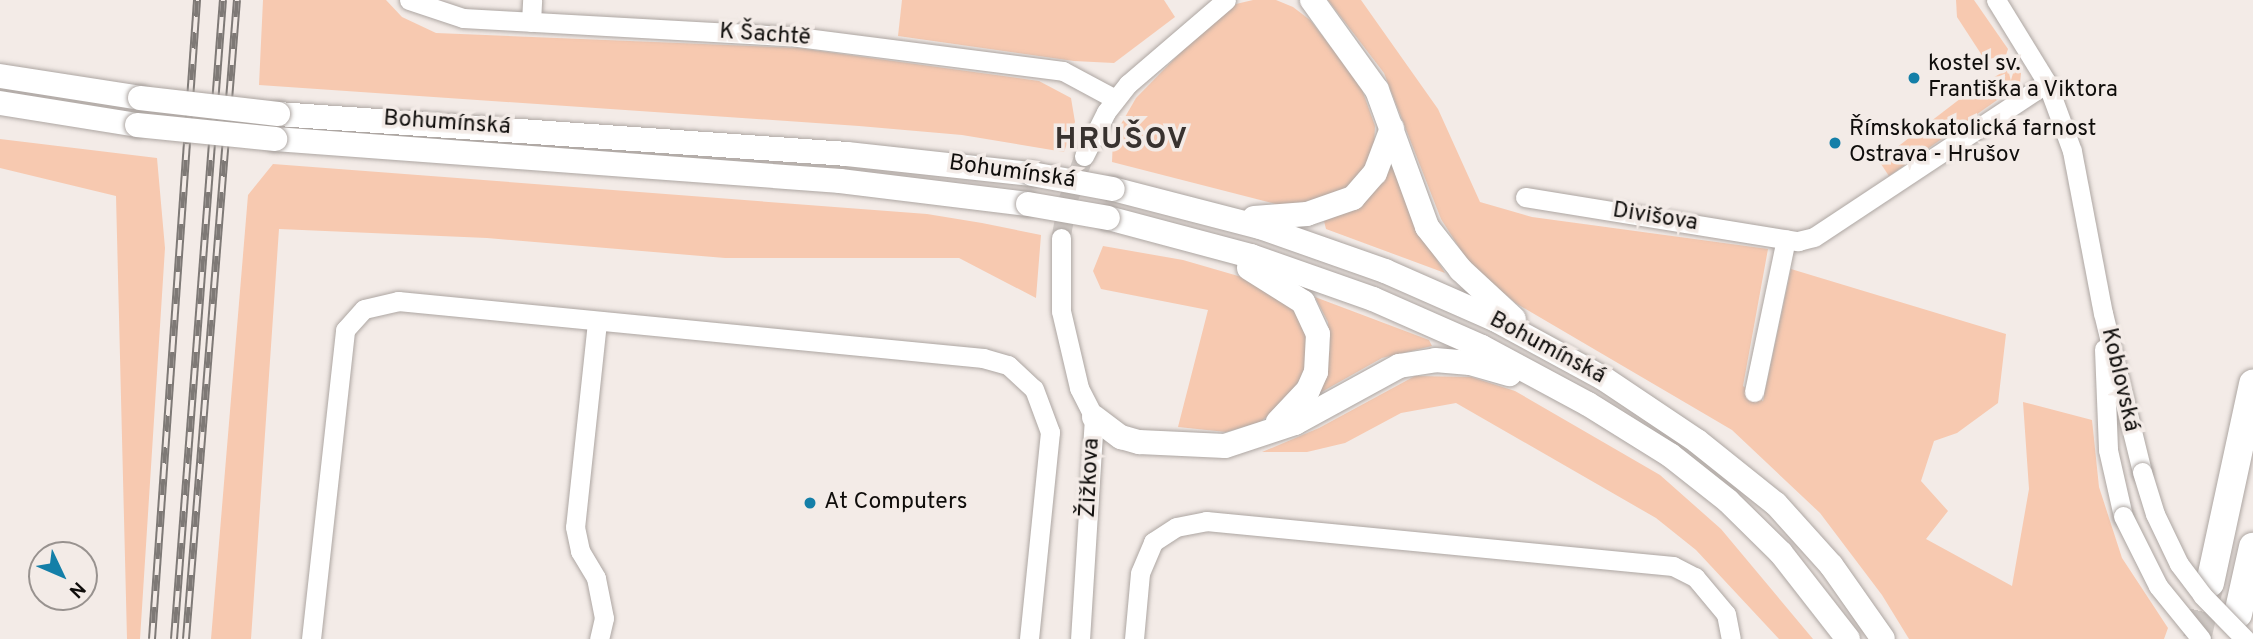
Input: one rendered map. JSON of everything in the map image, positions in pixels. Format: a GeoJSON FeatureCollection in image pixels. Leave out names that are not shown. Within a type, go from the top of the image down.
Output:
{"type":"FeatureCollection","features":[{"type":"Feature","properties":{"kind":"highway"},"geometry":{"type":"LineString","coordinates":[[2210,583],[2253,384]]}},
{"type":"Feature","properties":{"kind":"highway"},"geometry":{"type":"LineString","coordinates":[[2241,626],[2253,547]]}},
{"type":"Feature","properties":{"kind":"main road"},"geometry":{"type":"LineString","coordinates":[[1312,0],[1377,90],[1427,227],[1486,297],[1550,348]]}},
{"type":"Feature","properties":{"kind":"main road","name":"Bohumínská"},"geometry":{"type":"LineString","coordinates":[[0,76],[140,98],[278,114],[819,151],[1032,174],[1113,189],[1197,209],[1385,271],[1550,348],[1656,413],[1776,504],[1831,565],[1883,639]]}},
{"type":"Feature","properties":{"kind":"main road","name":"Bohumínská"},"geometry":{"type":"LineString","coordinates":[[0,103],[137,125],[275,139],[840,181],[1028,204],[1108,218],[1189,237],[1373,299],[1482,347],[1588,404],[1670,455],[1728,501],[1790,563],[1847,639]]}},
{"type":"Feature","properties":{"kind":"main road"},"geometry":{"type":"LineString","coordinates":[[1197,209],[1274,218],[1335,207],[1361,192],[1371,180],[1392,128]]}},
{"type":"Feature","properties":{"kind":"main road"},"geometry":{"type":"LineString","coordinates":[[1189,237],[1287,288],[1313,318],[1318,353],[1308,390],[1258,438]]}},
{"type":"Feature","properties":{"kind":"main road"},"geometry":{"type":"LineString","coordinates":[[1094,417],[1121,436],[1165,445],[1225,446],[1258,438],[1295,423],[1379,373],[1435,360],[1500,370],[1588,404]]}},
{"type":"Feature","properties":{"kind":"street","name":"K Šachtě"},"geometry":{"type":"LineString","coordinates":[[409,0],[463,18],[790,36],[1063,71],[1115,99]]}},
{"type":"Feature","properties":{"kind":"street"},"geometry":{"type":"LineString","coordinates":[[531,22],[532,0]]}},
{"type":"Feature","properties":{"kind":"street"},"geometry":{"type":"LineString","coordinates":[[1084,156],[1115,99],[1156,57],[1226,0]]}},
{"type":"Feature","properties":{"kind":"street"},"geometry":{"type":"LineString","coordinates":[[1996,0],[2048,83],[2080,179],[2103,313]]}},
{"type":"Feature","properties":{"kind":"street","name":"Divišova"},"geometry":{"type":"LineString","coordinates":[[1525,197],[1786,239],[1814,237],[2048,83]]}},
{"type":"Feature","properties":{"kind":"street","name":"Žižkova"},"geometry":{"type":"LineString","coordinates":[[1061,238],[1061,311],[1079,387],[1094,417],[1080,639]]}},
{"type":"Feature","properties":{"kind":"street"},"geometry":{"type":"LineString","coordinates":[[1754,392],[1786,239]]}},
{"type":"Feature","properties":{"kind":"street"},"geometry":{"type":"LineString","coordinates":[[311,639],[345,330],[364,309],[398,301],[983,358],[1019,372],[1034,389],[1050,432],[1029,639]]}},
{"type":"Feature","properties":{"kind":"street","name":"Koblovská"},"geometry":{"type":"LineString","coordinates":[[2103,313],[2155,514],[2179,564],[2202,595],[2241,626]]}},
{"type":"Feature","properties":{"kind":"street","name":"Koblovská"},"geometry":{"type":"LineString","coordinates":[[2103,313],[2105,422],[2123,516],[2158,586],[2201,639]]}},
{"type":"Feature","properties":{"kind":"street"},"geometry":{"type":"LineString","coordinates":[[597,322],[575,527],[580,551],[596,578],[604,618],[598,639]]}},
{"type":"Feature","properties":{"kind":"street"},"geometry":{"type":"LineString","coordinates":[[1134,639],[1140,573],[1153,542],[1176,527],[1206,521],[1674,566],[1695,577],[1726,614],[1731,639]]}},
{"type":"Feature","properties":{"kind":"shaded area"},"geometry":{"type":"Polygon","coordinates":[[[263,0],[386,0],[402,17],[436,33],[798,48],[1039,81],[1071,98],[1075,122],[1064,152],[962,135],[859,126],[259,85],[263,0]]]}},
{"type":"Feature","properties":{"kind":"shaded area"},"geometry":{"type":"Polygon","coordinates":[[[902,0],[1164,0],[1175,17],[1114,63],[1074,61],[898,36],[902,0]]]}},
{"type":"Feature","properties":{"kind":"shaded area"},"geometry":{"type":"Polygon","coordinates":[[[1253,0],[1276,0],[1293,7],[1310,20],[1360,84],[1375,126],[1374,147],[1363,175],[1347,191],[1288,207],[1112,162],[1113,138],[1136,98],[1190,43],[1236,4],[1253,0]]]}},
{"type":"Feature","properties":{"kind":"shaded area"},"geometry":{"type":"Polygon","coordinates":[[[1328,0],[1361,0],[1438,109],[1480,202],[1532,217],[1768,249],[1743,386],[1763,401],[1791,269],[2006,334],[1998,403],[1957,433],[1934,441],[1921,481],[1948,511],[1926,539],[2012,586],[2029,489],[2023,402],[2092,420],[2099,487],[2122,558],[2168,628],[2164,639],[1909,639],[1882,595],[1820,513],[1732,430],[1517,304],[1471,266],[1441,219],[1384,73],[1328,0]]]}},
{"type":"Feature","properties":{"kind":"shaded area"},"geometry":{"type":"Polygon","coordinates":[[[1956,0],[1974,0],[2008,49],[2006,55],[1985,60],[1957,17],[1956,0]]]}},
{"type":"Feature","properties":{"kind":"shaded area"},"geometry":{"type":"Polygon","coordinates":[[[2013,66],[2021,73],[2020,84],[1889,176],[1879,161],[1969,92],[2013,66]]]}},
{"type":"Feature","properties":{"kind":"shaded area"},"geometry":{"type":"Polygon","coordinates":[[[0,139],[157,158],[165,248],[140,639],[127,639],[116,196],[0,168],[0,139]]]}},
{"type":"Feature","properties":{"kind":"shaded area"},"geometry":{"type":"Polygon","coordinates":[[[1390,156],[1419,230],[1445,273],[1326,229],[1324,221],[1349,211],[1390,156]]]}},
{"type":"Feature","properties":{"kind":"shaded area"},"geometry":{"type":"Polygon","coordinates":[[[273,164],[927,214],[982,223],[1041,235],[1036,298],[959,258],[725,258],[487,238],[279,229],[251,639],[211,639],[248,195],[273,164]]]}},
{"type":"Feature","properties":{"kind":"shaded area"},"geometry":{"type":"Polygon","coordinates":[[[1103,246],[1183,260],[1252,280],[1291,305],[1309,341],[1305,370],[1287,401],[1260,422],[1226,432],[1178,427],[1208,310],[1101,289],[1093,271],[1103,246]]]}},
{"type":"Feature","properties":{"kind":"shaded area"},"geometry":{"type":"Polygon","coordinates":[[[1315,297],[1429,340],[1432,346],[1382,358],[1318,394],[1330,350],[1328,322],[1315,297]]]}},
{"type":"Feature","properties":{"kind":"shaded area"},"geometry":{"type":"Polygon","coordinates":[[[1415,376],[1471,377],[1515,391],[1660,475],[1721,529],[1813,639],[1779,639],[1696,550],[1656,518],[1456,403],[1401,413],[1345,443],[1307,452],[1262,452],[1319,428],[1415,376]]]}},
{"type":"Feature","properties":{"kind":"tunnel"},"geometry":{"type":"LineString","coordinates":[[1061,238],[1068,200],[1084,156]]}},
{"type":"Feature","properties":{"kind":"tunnel"},"geometry":{"type":"LineString","coordinates":[[2197,639],[2210,583]]}},
{"type":"Feature","properties":{"kind":"railway"},"geometry":{"type":"LineString","coordinates":[[152,639],[197,0]]}},
{"type":"Feature","properties":{"kind":"railway"},"geometry":{"type":"LineString","coordinates":[[174,639],[223,0]]}},
{"type":"Feature","properties":{"kind":"railway"},"geometry":{"type":"LineString","coordinates":[[186,639],[237,0]]}},
{"type":"Feature","properties":{"kind":"place","name":"kostel sv. Františka a Viktora"},"geometry":{"type":"Point","coordinates":[1914,78]}},
{"type":"Feature","properties":{"kind":"place","name":"Římskokatolická farnost Ostrava - Hrušov"},"geometry":{"type":"Point","coordinates":[1835,143]}},
{"type":"Feature","properties":{"kind":"place","name":"At Computers"},"geometry":{"type":"Point","coordinates":[810,503]}},
{"type":"Feature","properties":{"kind":"district","name":"HRUŠOV"},"geometry":{"type":"Point","coordinates":[1122,141]}}]}
